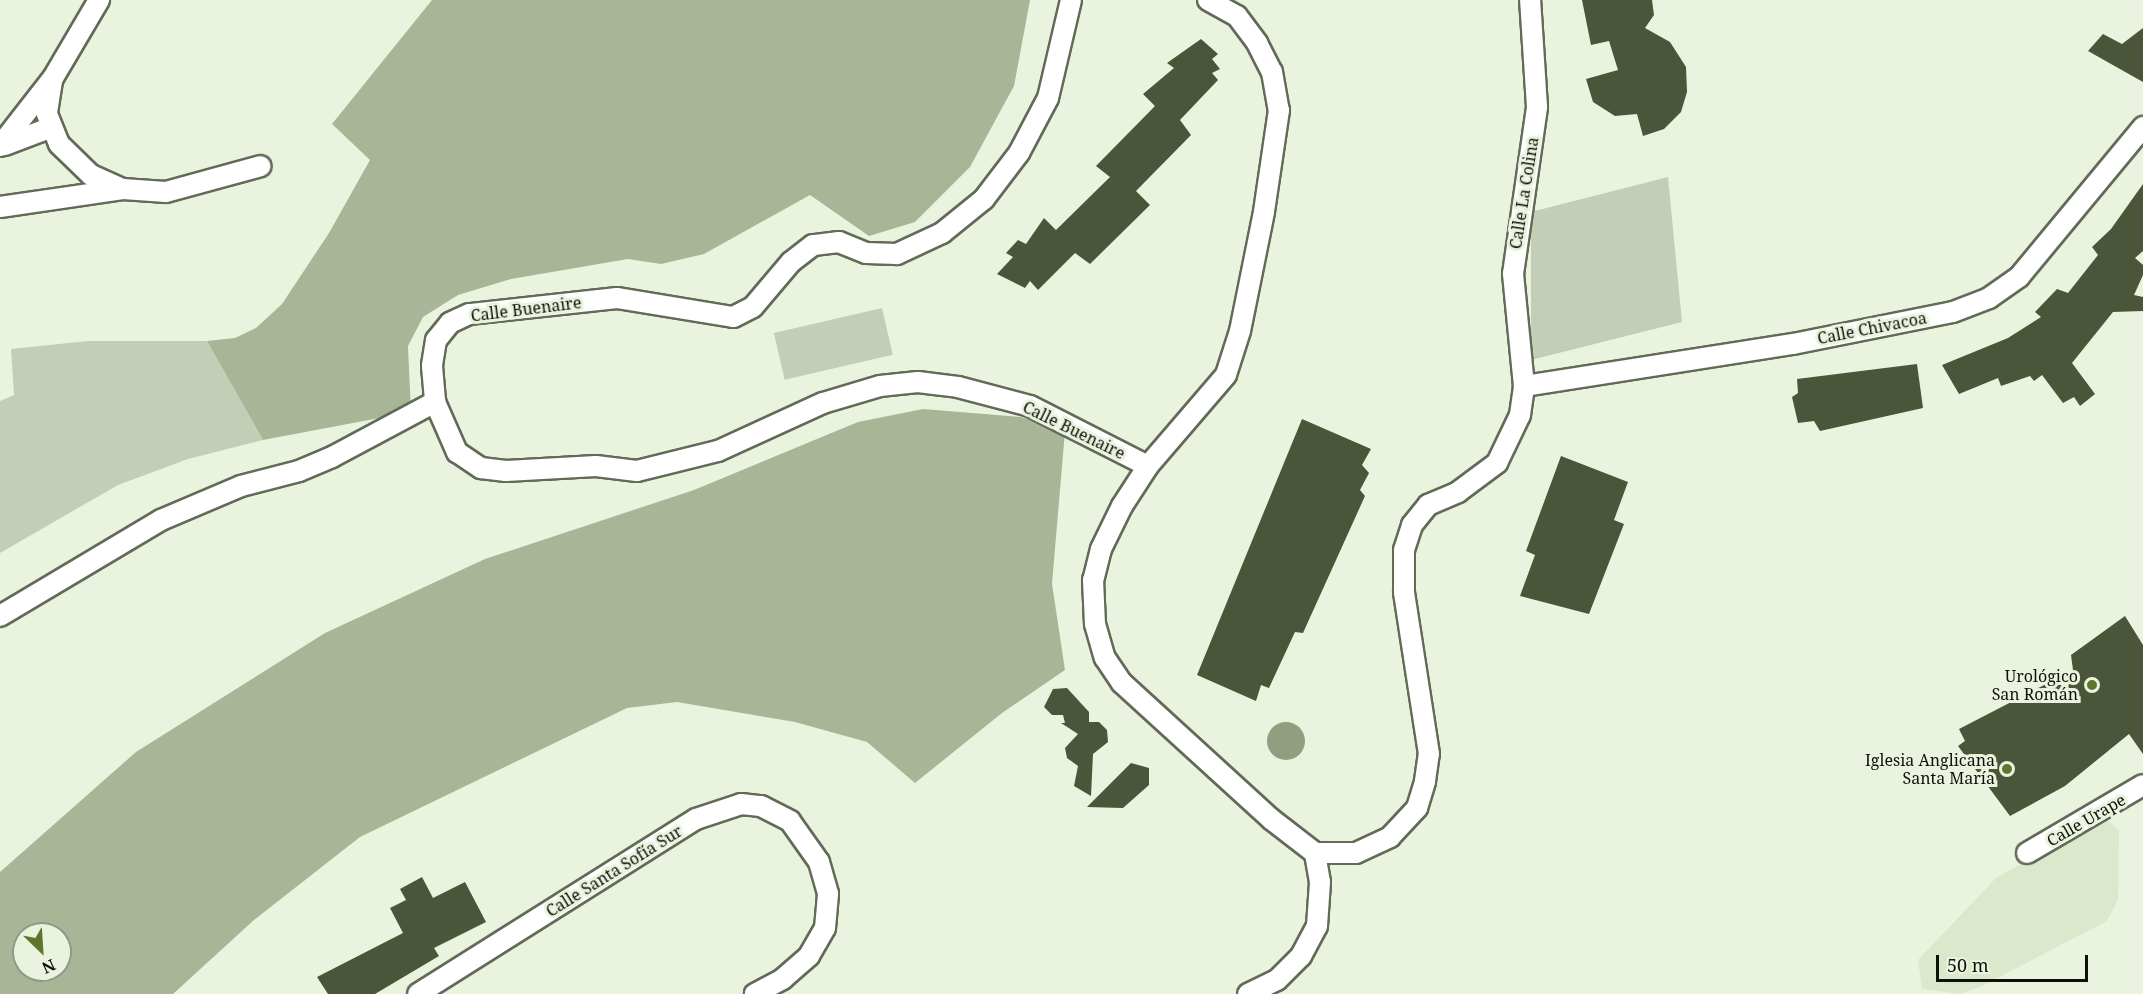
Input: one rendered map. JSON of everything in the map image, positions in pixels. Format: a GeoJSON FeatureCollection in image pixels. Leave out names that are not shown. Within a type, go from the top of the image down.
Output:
{"type":"FeatureCollection","features":[{"type":"Feature","properties":{"kind":"street"},"geometry":{"type":"LineString","coordinates":[[0,148],[53,78],[99,0]]}},
{"type":"Feature","properties":{"kind":"street","name":"Calle Buenaire"},"geometry":{"type":"LineString","coordinates":[[1071,0],[1048,98],[1019,153],[984,199],[942,233],[897,254],[866,254],[839,242],[813,245],[791,262],[753,307],[733,317],[617,298],[469,314],[450,323],[436,340],[432,366],[435,402],[457,452],[481,468],[506,471],[596,466],[637,471],[718,451],[823,403],[880,386],[918,382],[957,387],[1030,406],[1148,466]]}},
{"type":"Feature","properties":{"kind":"street"},"geometry":{"type":"LineString","coordinates":[[1208,0],[1237,16],[1257,43],[1272,72],[1279,110],[1274,154],[1240,331],[1226,375],[1148,466],[1114,523],[1093,580],[1095,624],[1105,658],[1145,707],[1271,819],[1315,853],[1320,882],[1317,926],[1301,956],[1277,980],[1248,994]]}},
{"type":"Feature","properties":{"kind":"street","name":"Calle La Colina"},"geometry":{"type":"LineString","coordinates":[[1315,853],[1356,853],[1390,837],[1416,808],[1429,754],[1404,592],[1404,550],[1412,525],[1428,505],[1458,492],[1497,463],[1520,415],[1524,386],[1513,274],[1537,107],[1530,0]]}},
{"type":"Feature","properties":{"kind":"street"},"geometry":{"type":"LineString","coordinates":[[53,78],[47,114],[59,144],[91,176],[123,189]]}},
{"type":"Feature","properties":{"kind":"street","name":"Calle Chivacoa"},"geometry":{"type":"LineString","coordinates":[[1524,386],[1805,341],[1953,312],[1989,298],[2019,277],[2143,126]]}},
{"type":"Feature","properties":{"kind":"street"},"geometry":{"type":"LineString","coordinates":[[0,148],[33,131],[52,127]]}},
{"type":"Feature","properties":{"kind":"street"},"geometry":{"type":"LineString","coordinates":[[0,188],[6,206],[123,189],[166,192],[261,166]]}},
{"type":"Feature","properties":{"kind":"street"},"geometry":{"type":"LineString","coordinates":[[0,616],[161,520],[241,486],[299,471],[332,457],[435,402]]}},
{"type":"Feature","properties":{"kind":"street","name":"Calle Urape"},"geometry":{"type":"LineString","coordinates":[[2027,853],[2143,785]]}},
{"type":"Feature","properties":{"kind":"street","name":"Calle Santa Sofía Sur"},"geometry":{"type":"LineString","coordinates":[[418,994],[719,809],[741,804],[778,812],[790,820],[819,862],[828,894],[825,928],[809,956],[783,979],[755,994]]}},
{"type":"Feature","properties":{"kind":"shaded area"},"geometry":{"type":"Polygon","coordinates":[[[432,0],[1030,0],[1014,86],[970,167],[915,222],[869,236],[810,195],[704,254],[661,264],[628,259],[511,279],[458,295],[423,317],[408,346],[411,412],[263,440],[207,341],[235,338],[256,328],[282,304],[329,233],[370,160],[332,124],[432,0]]]}},
{"type":"Feature","properties":{"kind":"shaded area"},"geometry":{"type":"Polygon","coordinates":[[[1668,177],[1682,322],[1531,360],[1531,212],[1668,177]]]}},
{"type":"Feature","properties":{"kind":"shaded area"},"geometry":{"type":"Polygon","coordinates":[[[882,308],[893,355],[785,380],[774,333],[882,308]]]}},
{"type":"Feature","properties":{"kind":"shaded area"},"geometry":{"type":"Polygon","coordinates":[[[88,341],[207,341],[263,440],[188,459],[118,485],[0,553],[0,401],[14,395],[11,349],[88,341]]]}},
{"type":"Feature","properties":{"kind":"shaded area"},"geometry":{"type":"Polygon","coordinates":[[[923,409],[1021,417],[1065,431],[1052,584],[1065,670],[1002,713],[915,783],[867,742],[795,722],[677,702],[627,708],[360,837],[254,920],[173,994],[0,994],[0,872],[136,752],[325,633],[485,559],[694,490],[858,422],[923,409]]]}},
{"type":"Feature","properties":{"kind":"shaded area"},"geometry":{"type":"Polygon","coordinates":[[[1286,722],[1299,728],[1305,741],[1299,754],[1286,760],[1273,754],[1267,741],[1273,728],[1286,722]]]}},
{"type":"Feature","properties":{"kind":"shaded area"},"geometry":{"type":"Polygon","coordinates":[[[2105,818],[2119,831],[2118,900],[2107,921],[1980,987],[1960,994],[1922,989],[1918,960],[1996,878],[2105,818]]]}},
{"type":"Feature","properties":{"kind":"building"},"geometry":{"type":"Polygon","coordinates":[[[1582,0],[1652,0],[1654,15],[1645,28],[1670,42],[1686,67],[1687,92],[1681,112],[1664,129],[1643,136],[1637,114],[1615,116],[1593,102],[1586,79],[1618,70],[1609,41],[1591,45],[1582,0]]]}},
{"type":"Feature","properties":{"kind":"building"},"geometry":{"type":"Polygon","coordinates":[[[2143,28],[2143,82],[2088,51],[2103,34],[2122,44],[2143,28]]]}},
{"type":"Feature","properties":{"kind":"building"},"geometry":{"type":"Polygon","coordinates":[[[1201,39],[1218,54],[1212,59],[1220,69],[1212,73],[1218,80],[1180,120],[1191,135],[1136,191],[1150,205],[1090,264],[1075,253],[1038,290],[1030,281],[1025,288],[997,274],[1013,257],[1006,253],[1018,240],[1026,244],[1044,218],[1056,230],[1110,177],[1096,166],[1155,106],[1143,94],[1174,68],[1167,63],[1201,39]]]}},
{"type":"Feature","properties":{"kind":"building"},"geometry":{"type":"Polygon","coordinates":[[[2143,184],[2143,251],[2135,258],[2143,265],[2143,275],[2134,295],[2143,297],[2143,311],[2113,312],[2072,363],[2095,394],[2080,406],[2074,397],[2063,403],[2042,375],[2034,381],[2030,376],[2001,386],[1998,378],[1959,394],[1942,365],[2008,338],[2041,317],[2035,312],[2057,289],[2068,293],[2098,255],[2092,247],[2111,229],[2143,184]]]}},
{"type":"Feature","properties":{"kind":"building"},"geometry":{"type":"Polygon","coordinates":[[[1917,364],[1923,408],[1820,431],[1814,421],[1798,423],[1792,397],[1798,393],[1797,379],[1917,364]]]}},
{"type":"Feature","properties":{"kind":"building"},"geometry":{"type":"Polygon","coordinates":[[[1302,419],[1371,449],[1362,465],[1369,473],[1360,490],[1365,496],[1303,633],[1295,632],[1269,688],[1261,685],[1256,701],[1197,675],[1302,419]]]}},
{"type":"Feature","properties":{"kind":"building"},"geometry":{"type":"Polygon","coordinates":[[[1561,456],[1628,482],[1614,520],[1624,524],[1589,614],[1520,596],[1535,555],[1526,551],[1561,456]]]}},
{"type":"Feature","properties":{"kind":"building","name":"Urológico San Román"},"geometry":{"type":"Polygon","coordinates":[[[2125,616],[2143,645],[2143,754],[2129,734],[2065,786],[2010,816],[1958,746],[1965,741],[1959,729],[2073,670],[2071,655],[2125,616]]]}},
{"type":"Feature","properties":{"kind":"building"},"geometry":{"type":"Polygon","coordinates":[[[1067,688],[1089,712],[1089,722],[1099,722],[1107,730],[1108,742],[1093,754],[1091,796],[1074,786],[1078,766],[1067,758],[1065,748],[1078,734],[1061,723],[1065,723],[1063,715],[1052,715],[1044,707],[1053,689],[1067,688]]]}},
{"type":"Feature","properties":{"kind":"building"},"geometry":{"type":"Polygon","coordinates":[[[1131,763],[1149,768],[1149,785],[1123,808],[1087,807],[1131,763]]]}},
{"type":"Feature","properties":{"kind":"building"},"geometry":{"type":"Polygon","coordinates":[[[422,877],[433,898],[465,882],[486,922],[434,948],[439,956],[375,994],[328,994],[317,977],[403,933],[390,908],[406,900],[400,889],[422,877]]]}},
{"type":"Feature","properties":{"kind":"place","name":"Urológico San Román"},"geometry":{"type":"Point","coordinates":[2092,685]}},
{"type":"Feature","properties":{"kind":"place","name":"Iglesia Anglicana Santa María"},"geometry":{"type":"Point","coordinates":[2007,769]}}]}
